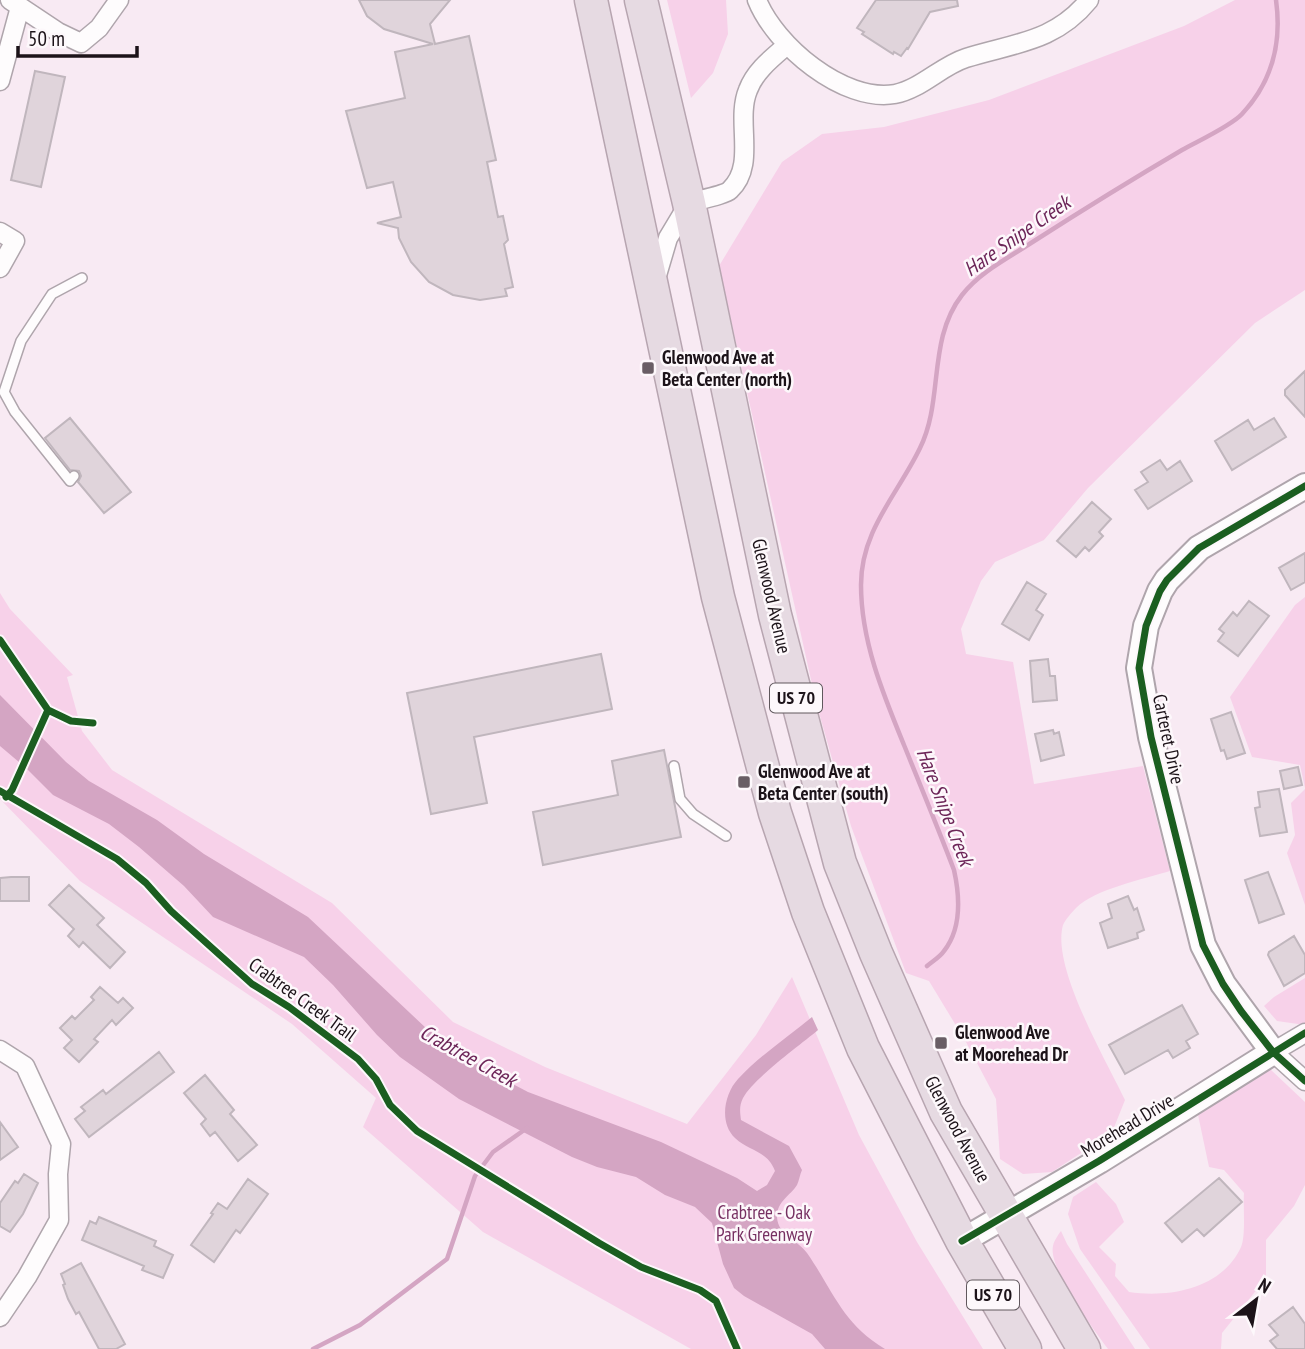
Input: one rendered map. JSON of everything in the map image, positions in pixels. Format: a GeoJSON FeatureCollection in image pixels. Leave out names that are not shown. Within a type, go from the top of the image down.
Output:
{"type":"FeatureCollection","features":[{"type":"Feature","properties":{"kind":"highway","name":"US 70"},"geometry":{"type":"LineString","coordinates":[[591,0],[718,597],[775,813],[808,912],[863,1048],[962,1241],[1025,1349]]}},
{"type":"Feature","properties":{"kind":"highway","name":"Glenwood Avenue"},"geometry":{"type":"LineString","coordinates":[[641,0],[689,204],[775,615],[841,863],[876,953],[946,1112],[1084,1349]]}},
{"type":"Feature","properties":{"kind":"street"},"geometry":{"type":"LineString","coordinates":[[0,81],[15,3],[58,32],[81,43],[99,28],[118,0]]}},
{"type":"Feature","properties":{"kind":"street"},"geometry":{"type":"LineString","coordinates":[[757,0],[761,11],[787,45],[815,68],[860,92],[894,94],[911,89],[952,63],[1025,44],[1046,35],[1068,21],[1089,0]]}},
{"type":"Feature","properties":{"kind":"street"},"geometry":{"type":"LineString","coordinates":[[653,289],[668,238],[689,204],[728,192],[738,178],[743,166],[743,121],[747,91],[766,64],[787,45]]}},
{"type":"Feature","properties":{"kind":"street"},"geometry":{"type":"LineString","coordinates":[[0,232],[15,242],[0,268]]}},
{"type":"Feature","properties":{"kind":"street","name":"Carteret Drive"},"geometry":{"type":"LineString","coordinates":[[1273,1052],[1223,984],[1203,946],[1151,737],[1139,668],[1146,626],[1160,590],[1167,580],[1199,548],[1305,486]]}},
{"type":"Feature","properties":{"kind":"street","name":"Morehead Drive"},"geometry":{"type":"LineString","coordinates":[[962,1241],[1110,1154],[1305,1033]]}},
{"type":"Feature","properties":{"kind":"street"},"geometry":{"type":"LineString","coordinates":[[0,1051],[25,1066],[61,1144],[58,1174],[59,1220],[27,1277],[0,1317]]}},
{"type":"Feature","properties":{"kind":"street"},"geometry":{"type":"LineString","coordinates":[[1273,1052],[1305,1081]]}},
{"type":"Feature","properties":{"kind":"lane"},"geometry":{"type":"LineString","coordinates":[[74,476],[70,481],[15,412],[4,392],[21,341],[52,294],[82,278]]}},
{"type":"Feature","properties":{"kind":"lane"},"geometry":{"type":"LineString","coordinates":[[674,766],[680,799],[693,814],[726,836]]}},
{"type":"Feature","properties":{"kind":"green space"},"geometry":{"type":"Polygon","coordinates":[[[667,0],[726,0],[728,34],[713,73],[691,98],[667,0]]]}},
{"type":"Feature","properties":{"kind":"green space"},"geometry":{"type":"Polygon","coordinates":[[[1235,0],[1305,0],[1305,290],[1255,323],[1088,488],[1044,540],[995,562],[981,581],[961,629],[966,654],[1013,662],[1034,784],[1143,766],[1170,871],[1095,895],[1076,908],[1063,925],[1061,943],[1072,988],[1125,1100],[1104,1144],[1084,1151],[1052,1172],[1023,1174],[1000,1159],[996,1099],[966,1042],[929,981],[906,973],[851,826],[816,702],[719,266],[782,162],[822,134],[884,127],[989,100],[1184,26],[1235,0]]]}},
{"type":"Feature","properties":{"kind":"green space","name":"Crabtree - Oak Park Greenway"},"geometry":{"type":"Polygon","coordinates":[[[0,593],[10,609],[73,675],[67,677],[82,731],[112,770],[332,903],[453,1022],[545,1067],[687,1124],[756,1035],[792,977],[859,1135],[917,1242],[983,1349],[691,1349],[483,1232],[363,1127],[376,1098],[292,1024],[80,881],[0,799],[0,593]]]}},
{"type":"Feature","properties":{"kind":"green space"},"geometry":{"type":"Polygon","coordinates":[[[1305,597],[1305,788],[1300,765],[1252,757],[1230,697],[1295,605],[1305,597]]]}},
{"type":"Feature","properties":{"kind":"green space"},"geometry":{"type":"Polygon","coordinates":[[[1305,789],[1305,905],[1287,853],[1295,835],[1291,803],[1305,789]]]}},
{"type":"Feature","properties":{"kind":"green space"},"geometry":{"type":"Polygon","coordinates":[[[1305,978],[1305,1025],[1277,1021],[1264,1006],[1305,978]]]}},
{"type":"Feature","properties":{"kind":"green space"},"geometry":{"type":"Polygon","coordinates":[[[1268,1067],[1305,1102],[1305,1185],[1294,1206],[1266,1240],[1266,1278],[1222,1333],[1221,1349],[1150,1349],[1080,1249],[1068,1214],[1073,1197],[1096,1182],[1116,1204],[1124,1222],[1099,1247],[1116,1264],[1115,1276],[1129,1292],[1161,1293],[1193,1288],[1221,1273],[1243,1242],[1244,1193],[1224,1170],[1209,1167],[1197,1110],[1268,1067]]]}},
{"type":"Feature","properties":{"kind":"green space"},"geometry":{"type":"Polygon","coordinates":[[[1061,1231],[1135,1349],[1108,1349],[1073,1299],[1053,1256],[1054,1244],[1061,1231]]]}},
{"type":"Feature","properties":{"kind":"shaded area"},"geometry":{"type":"Polygon","coordinates":[[[0,695],[66,762],[89,781],[157,820],[204,854],[308,917],[427,1029],[454,1049],[528,1092],[661,1142],[737,1178],[757,1191],[767,1185],[775,1171],[763,1155],[741,1143],[730,1132],[725,1117],[729,1092],[746,1071],[812,1017],[818,1030],[749,1090],[741,1104],[741,1120],[789,1146],[802,1170],[797,1185],[779,1207],[778,1223],[807,1253],[840,1306],[858,1329],[885,1349],[825,1349],[812,1334],[734,1288],[723,1264],[712,1223],[695,1207],[665,1195],[636,1177],[572,1157],[459,1099],[400,1057],[304,957],[213,917],[184,886],[109,824],[53,795],[0,746],[0,695]]]}},
{"type":"Feature","properties":{"kind":"building"},"geometry":{"type":"Polygon","coordinates":[[[359,0],[450,0],[430,24],[435,44],[469,36],[496,160],[487,162],[498,217],[503,216],[508,240],[504,244],[513,287],[505,289],[507,296],[480,300],[453,295],[429,282],[411,262],[399,238],[398,228],[377,223],[401,217],[393,182],[367,188],[346,111],[405,98],[395,52],[433,44],[384,29],[367,16],[359,0]]]}},
{"type":"Feature","properties":{"kind":"building"},"geometry":{"type":"Polygon","coordinates":[[[876,0],[957,0],[958,6],[930,12],[901,56],[894,52],[893,54],[857,28],[876,0]]]}},
{"type":"Feature","properties":{"kind":"building"},"geometry":{"type":"Polygon","coordinates":[[[35,71],[65,77],[41,187],[11,180],[35,71]]]}},
{"type":"Feature","properties":{"kind":"building"},"geometry":{"type":"Polygon","coordinates":[[[1305,371],[1305,417],[1285,395],[1285,390],[1305,371]]]}},
{"type":"Feature","properties":{"kind":"building"},"geometry":{"type":"Polygon","coordinates":[[[70,418],[131,492],[104,513],[78,482],[81,476],[79,471],[70,470],[45,438],[70,418]]]}},
{"type":"Feature","properties":{"kind":"building"},"geometry":{"type":"Polygon","coordinates":[[[1274,418],[1286,437],[1232,470],[1215,441],[1248,420],[1254,430],[1274,418]]]}},
{"type":"Feature","properties":{"kind":"building"},"geometry":{"type":"Polygon","coordinates":[[[1160,460],[1167,470],[1180,461],[1192,481],[1148,509],[1135,490],[1148,482],[1141,472],[1160,460]]]}},
{"type":"Feature","properties":{"kind":"building"},"geometry":{"type":"Polygon","coordinates":[[[1092,502],[1111,519],[1099,532],[1103,536],[1089,551],[1085,547],[1076,557],[1057,541],[1092,502]]]}},
{"type":"Feature","properties":{"kind":"building"},"geometry":{"type":"Polygon","coordinates":[[[1305,553],[1305,582],[1291,590],[1279,568],[1305,553]]]}},
{"type":"Feature","properties":{"kind":"building"},"geometry":{"type":"Polygon","coordinates":[[[1027,582],[1046,594],[1036,610],[1043,615],[1029,640],[1002,624],[1027,582]]]}},
{"type":"Feature","properties":{"kind":"building"},"geometry":{"type":"Polygon","coordinates":[[[1249,601],[1269,616],[1238,656],[1218,641],[1224,633],[1219,629],[1233,612],[1237,616],[1249,601]]]}},
{"type":"Feature","properties":{"kind":"building"},"geometry":{"type":"Polygon","coordinates":[[[601,654],[612,709],[474,737],[487,803],[431,814],[407,693],[601,654]]]}},
{"type":"Feature","properties":{"kind":"building"},"geometry":{"type":"Polygon","coordinates":[[[1048,659],[1050,676],[1055,676],[1057,700],[1033,702],[1030,661],[1048,659]]]}},
{"type":"Feature","properties":{"kind":"building"},"geometry":{"type":"Polygon","coordinates":[[[1231,712],[1245,753],[1227,759],[1224,750],[1221,751],[1211,719],[1231,712]]]}},
{"type":"Feature","properties":{"kind":"building"},"geometry":{"type":"Polygon","coordinates":[[[1053,730],[1054,734],[1059,732],[1064,755],[1041,761],[1035,734],[1053,730]]]}},
{"type":"Feature","properties":{"kind":"building"},"geometry":{"type":"Polygon","coordinates":[[[664,750],[681,837],[543,865],[533,812],[618,795],[612,761],[664,750]]]}},
{"type":"Feature","properties":{"kind":"building"},"geometry":{"type":"Polygon","coordinates":[[[1298,767],[1302,785],[1284,789],[1280,771],[1298,767]]]}},
{"type":"Feature","properties":{"kind":"building"},"geometry":{"type":"Polygon","coordinates":[[[1279,789],[1287,832],[1260,836],[1255,808],[1260,807],[1258,792],[1279,789]]]}},
{"type":"Feature","properties":{"kind":"building"},"geometry":{"type":"Polygon","coordinates":[[[1268,872],[1284,914],[1259,923],[1245,880],[1268,872]]]}},
{"type":"Feature","properties":{"kind":"building"},"geometry":{"type":"Polygon","coordinates":[[[29,877],[29,901],[0,901],[0,878],[29,877]]]}},
{"type":"Feature","properties":{"kind":"building"},"geometry":{"type":"Polygon","coordinates":[[[69,885],[104,918],[97,925],[125,952],[110,968],[83,942],[79,947],[68,936],[74,929],[49,905],[69,885]]]}},
{"type":"Feature","properties":{"kind":"building"},"geometry":{"type":"Polygon","coordinates":[[[1128,896],[1134,910],[1137,908],[1144,930],[1137,933],[1138,938],[1108,948],[1100,923],[1112,918],[1108,904],[1128,896]]]}},
{"type":"Feature","properties":{"kind":"building"},"geometry":{"type":"Polygon","coordinates":[[[1294,936],[1305,955],[1305,973],[1284,986],[1268,955],[1294,936]]]}},
{"type":"Feature","properties":{"kind":"building"},"geometry":{"type":"Polygon","coordinates":[[[100,987],[118,1003],[123,998],[133,1008],[116,1025],[112,1020],[94,1039],[98,1042],[79,1062],[64,1048],[72,1040],[60,1028],[72,1016],[75,1019],[94,1000],[91,997],[100,987]]]}},
{"type":"Feature","properties":{"kind":"building"},"geometry":{"type":"Polygon","coordinates":[[[1182,1005],[1198,1034],[1186,1041],[1190,1048],[1173,1058],[1168,1050],[1125,1074],[1109,1045],[1182,1005]]]}},
{"type":"Feature","properties":{"kind":"building"},"geometry":{"type":"Polygon","coordinates":[[[159,1052],[174,1072],[89,1137],[75,1119],[85,1111],[81,1107],[103,1090],[106,1094],[159,1052]]]}},
{"type":"Feature","properties":{"kind":"building"},"geometry":{"type":"Polygon","coordinates":[[[205,1075],[234,1110],[230,1114],[257,1145],[238,1161],[215,1132],[210,1136],[201,1124],[206,1119],[184,1093],[205,1075]]]}},
{"type":"Feature","properties":{"kind":"building"},"geometry":{"type":"Polygon","coordinates":[[[0,1122],[18,1147],[0,1160],[0,1122]]]}},
{"type":"Feature","properties":{"kind":"building"},"geometry":{"type":"Polygon","coordinates":[[[24,1174],[38,1183],[23,1214],[10,1232],[0,1226],[0,1203],[15,1181],[18,1183],[24,1174]]]}},
{"type":"Feature","properties":{"kind":"building"},"geometry":{"type":"Polygon","coordinates":[[[1219,1178],[1242,1202],[1204,1236],[1197,1229],[1182,1242],[1165,1223],[1219,1178]]]}},
{"type":"Feature","properties":{"kind":"building"},"geometry":{"type":"Polygon","coordinates":[[[248,1179],[268,1194],[240,1233],[236,1230],[214,1262],[191,1245],[218,1203],[227,1209],[248,1179]]]}},
{"type":"Feature","properties":{"kind":"building"},"geometry":{"type":"Polygon","coordinates":[[[99,1217],[156,1241],[154,1246],[173,1255],[163,1278],[142,1270],[144,1266],[82,1240],[90,1221],[96,1224],[99,1217]]]}},
{"type":"Feature","properties":{"kind":"building"},"geometry":{"type":"Polygon","coordinates":[[[81,1263],[125,1344],[116,1349],[99,1349],[79,1312],[76,1314],[68,1299],[61,1274],[81,1263]]]}},
{"type":"Feature","properties":{"kind":"building"},"geometry":{"type":"Polygon","coordinates":[[[1293,1307],[1305,1324],[1305,1349],[1277,1349],[1270,1341],[1278,1335],[1269,1325],[1293,1307]]]}},
{"type":"Feature","properties":{"kind":"waterway","name":"Hare Snipe Creek"},"geometry":{"type":"LineString","coordinates":[[927,966],[942,953],[954,932],[958,912],[956,880],[875,667],[865,626],[861,585],[867,547],[874,530],[920,448],[927,429],[944,331],[962,295],[986,272],[1106,196],[1237,119],[1252,102],[1268,75],[1276,47],[1276,0]]}},
{"type":"Feature","properties":{"kind":"waterway"},"geometry":{"type":"LineString","coordinates":[[313,1349],[360,1325],[447,1259],[475,1176],[493,1152],[527,1128]]}},
{"type":"Feature","properties":{"kind":"cycle path"},"geometry":{"type":"LineString","coordinates":[[1305,486],[1199,548],[1167,580],[1146,626],[1139,668],[1151,737],[1203,945],[1223,984],[1241,1011],[1273,1052],[1305,1081]]}},
{"type":"Feature","properties":{"kind":"cycle path"},"geometry":{"type":"LineString","coordinates":[[0,640],[48,710],[71,721],[93,723]]}},
{"type":"Feature","properties":{"kind":"cycle path"},"geometry":{"type":"LineString","coordinates":[[6,797],[12,790],[48,710]]}},
{"type":"Feature","properties":{"kind":"cycle path","name":"Crabtree Creek Trail"},"geometry":{"type":"LineString","coordinates":[[0,791],[117,859],[252,984],[289,1007],[358,1059],[376,1079],[390,1105],[417,1131],[641,1267],[700,1290],[716,1301],[737,1349]]}},
{"type":"Feature","properties":{"kind":"cycle path"},"geometry":{"type":"LineString","coordinates":[[962,1241],[1099,1161],[1305,1033]]}},
{"type":"Feature","properties":{"kind":"place","name":"Glenwood Ave at Beta Center (north)"},"geometry":{"type":"Point","coordinates":[648,368]}},
{"type":"Feature","properties":{"kind":"place","name":"Glenwood Ave at Beta Center (south)"},"geometry":{"type":"Point","coordinates":[744,782]}},
{"type":"Feature","properties":{"kind":"place","name":"Glenwood Ave at Moorehead Dr"},"geometry":{"type":"Point","coordinates":[941,1043]}},
{"type":"Feature","properties":{"kind":"water label","name":"Crabtree Creek"},"geometry":{"type":"Point","coordinates":[468,1056]}}]}
